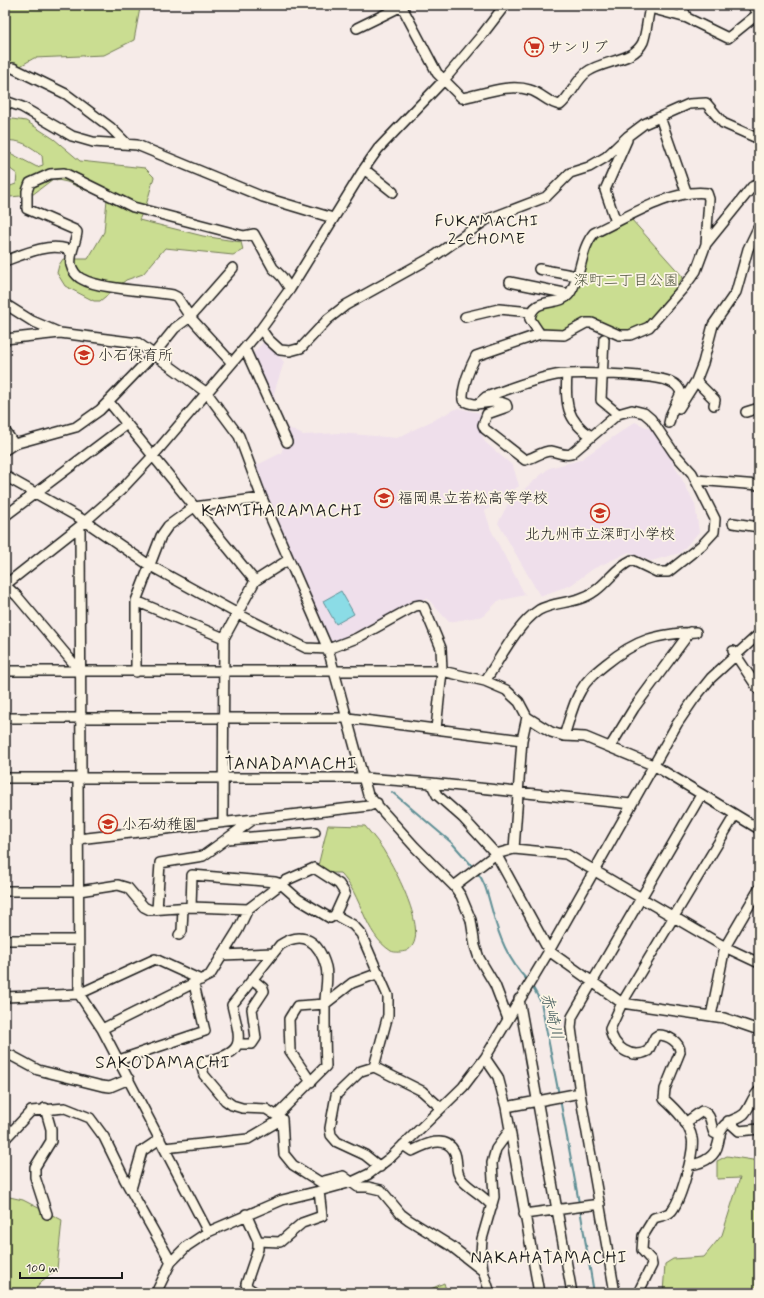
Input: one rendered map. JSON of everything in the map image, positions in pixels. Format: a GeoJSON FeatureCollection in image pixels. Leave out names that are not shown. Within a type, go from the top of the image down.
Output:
{"type":"FeatureCollection","features":[{"type":"Feature","properties":{"kind":"street"},"geometry":{"type":"LineString","coordinates":[[80,671],[17,596],[5,585],[82,524],[121,490],[152,457],[261,329],[290,289],[364,169],[392,133],[444,80],[505,5]]}},
{"type":"Feature","properties":{"kind":"street"},"geometry":{"type":"LineString","coordinates":[[681,5],[687,18]]}},
{"type":"Feature","properties":{"kind":"street"},"geometry":{"type":"LineString","coordinates":[[357,28],[402,6],[437,73],[462,98],[518,88],[530,90],[552,103],[560,105],[566,100],[585,73],[591,69],[630,54],[638,49],[643,41],[647,7],[687,18],[728,38],[759,13],[752,5]]}},
{"type":"Feature","properties":{"kind":"street"},"geometry":{"type":"LineString","coordinates":[[13,68],[66,94],[110,127],[126,143]]}},
{"type":"Feature","properties":{"kind":"street"},"geometry":{"type":"LineString","coordinates":[[5,102],[22,107],[72,136],[93,142],[126,143],[137,145],[263,197],[333,218]]}},
{"type":"Feature","properties":{"kind":"street"},"geometry":{"type":"LineString","coordinates":[[261,329],[268,339],[280,350],[290,351],[300,348],[328,319],[345,306],[436,255],[486,220],[546,197],[570,174],[589,167],[606,157],[628,136],[644,124],[689,104],[706,102],[723,123],[759,139]]}},
{"type":"Feature","properties":{"kind":"street"},"geometry":{"type":"LineString","coordinates":[[660,117],[687,194]]}},
{"type":"Feature","properties":{"kind":"street"},"geometry":{"type":"LineString","coordinates":[[616,222],[606,190],[628,136]]}},
{"type":"Feature","properties":{"kind":"street"},"geometry":{"type":"LineString","coordinates":[[364,169],[393,192]]}},
{"type":"Feature","properties":{"kind":"street"},"geometry":{"type":"LineString","coordinates":[[232,364],[190,317],[177,297],[173,295],[101,285],[82,279],[71,266],[71,255],[76,241],[77,232],[27,209],[27,191],[30,183],[50,174],[64,173],[133,207],[244,236],[254,234],[273,268],[282,277],[290,289]]}},
{"type":"Feature","properties":{"kind":"street"},"geometry":{"type":"LineString","coordinates":[[706,244],[752,187],[759,184]]}},
{"type":"Feature","properties":{"kind":"street"},"geometry":{"type":"LineString","coordinates":[[485,681],[521,626],[540,610],[582,598],[595,591],[621,565],[632,560],[657,572],[668,572],[702,545],[714,532],[715,519],[696,480],[674,453],[652,419],[644,413],[632,410],[618,414],[567,455],[551,451],[525,460],[485,429],[483,425],[487,414],[507,407],[506,404],[502,401],[478,404],[467,403],[463,400],[463,394],[476,356],[540,334],[564,335],[586,324],[592,324],[619,335],[630,335],[649,327],[696,271],[706,244],[707,193],[700,192],[687,194],[650,204],[594,233],[588,240],[577,276],[569,294],[562,298],[535,306],[531,312],[530,319],[540,334]]}},
{"type":"Feature","properties":{"kind":"street"},"geometry":{"type":"LineString","coordinates":[[663,435],[696,381],[703,364],[713,325],[736,292],[748,249],[759,226]]}},
{"type":"Feature","properties":{"kind":"street"},"geometry":{"type":"LineString","coordinates":[[5,261],[45,248],[58,246],[67,249],[71,255]]}},
{"type":"Feature","properties":{"kind":"street"},"geometry":{"type":"LineString","coordinates":[[5,450],[14,444],[76,427],[108,402],[154,354],[175,328],[190,317],[233,268]]}},
{"type":"Feature","properties":{"kind":"street"},"geometry":{"type":"LineString","coordinates":[[539,269],[577,276]]}},
{"type":"Feature","properties":{"kind":"street"},"geometry":{"type":"LineString","coordinates":[[510,282],[569,294]]}},
{"type":"Feature","properties":{"kind":"street"},"geometry":{"type":"LineString","coordinates":[[5,304],[32,322],[60,334]]}},
{"type":"Feature","properties":{"kind":"street"},"geometry":{"type":"LineString","coordinates":[[465,317],[499,309],[531,312]]}},
{"type":"Feature","properties":{"kind":"street"},"geometry":{"type":"LineString","coordinates":[[5,339],[60,334],[138,343],[207,393],[239,436],[262,498],[328,649],[336,671],[368,795],[377,803],[415,848],[454,886],[467,907],[479,958],[494,985],[508,1019]]}},
{"type":"Feature","properties":{"kind":"street"},"geometry":{"type":"LineString","coordinates":[[604,339],[601,374],[601,400],[618,414]]}},
{"type":"Feature","properties":{"kind":"street"},"geometry":{"type":"LineString","coordinates":[[245,349],[288,442]]}},
{"type":"Feature","properties":{"kind":"street"},"geometry":{"type":"LineString","coordinates":[[567,374],[565,396],[571,417],[580,429],[591,436]]}},
{"type":"Feature","properties":{"kind":"street"},"geometry":{"type":"LineString","coordinates":[[478,404],[486,397],[554,375],[601,374],[646,377],[670,381],[679,388],[681,392],[671,414],[670,423]]}},
{"type":"Feature","properties":{"kind":"street"},"geometry":{"type":"LineString","coordinates":[[696,381],[715,400],[714,405]]}},
{"type":"Feature","properties":{"kind":"street"},"geometry":{"type":"LineString","coordinates":[[108,402],[255,581]]}},
{"type":"Feature","properties":{"kind":"street"},"geometry":{"type":"LineString","coordinates":[[746,412],[759,408]]}},
{"type":"Feature","properties":{"kind":"street"},"geometry":{"type":"LineString","coordinates":[[5,516],[127,424]]}},
{"type":"Feature","properties":{"kind":"street"},"geometry":{"type":"LineString","coordinates":[[5,431],[14,444]]}},
{"type":"Feature","properties":{"kind":"street"},"geometry":{"type":"LineString","coordinates":[[5,476],[36,492],[82,524],[149,565],[238,614],[306,648],[328,649],[358,638],[415,606],[420,605],[424,607],[441,648],[442,671],[436,729]]}},
{"type":"Feature","properties":{"kind":"street"},"geometry":{"type":"LineString","coordinates":[[696,480],[759,485]]}},
{"type":"Feature","properties":{"kind":"street"},"geometry":{"type":"LineString","coordinates":[[136,672],[136,601],[161,536],[168,526],[194,507],[262,498]]}},
{"type":"Feature","properties":{"kind":"street"},"geometry":{"type":"LineString","coordinates":[[733,523],[759,527]]}},
{"type":"Feature","properties":{"kind":"street"},"geometry":{"type":"LineString","coordinates":[[82,524],[78,838],[78,994],[102,1029],[119,1060],[208,1232]]}},
{"type":"Feature","properties":{"kind":"street"},"geometry":{"type":"LineString","coordinates":[[223,821],[225,719],[224,638],[255,581],[288,560]]}},
{"type":"Feature","properties":{"kind":"street"},"geometry":{"type":"LineString","coordinates":[[136,601],[224,638]]}},
{"type":"Feature","properties":{"kind":"street"},"geometry":{"type":"LineString","coordinates":[[564,736],[580,691],[589,678],[627,648],[642,640],[677,632],[693,632],[634,708],[610,747]]}},
{"type":"Feature","properties":{"kind":"street"},"geometry":{"type":"LineString","coordinates":[[156,1293],[171,1262],[187,1246],[208,1232],[246,1214],[282,1200],[352,1182],[380,1167],[462,1087],[485,1058],[549,951],[694,698],[735,653],[759,634]]}},
{"type":"Feature","properties":{"kind":"street"},"geometry":{"type":"LineString","coordinates":[[735,653],[759,690]]}},
{"type":"Feature","properties":{"kind":"street"},"geometry":{"type":"LineString","coordinates":[[5,671],[442,671],[485,681],[506,690],[519,702],[527,717],[551,732],[564,736],[585,737],[655,766],[759,829]]}},
{"type":"Feature","properties":{"kind":"street"},"geometry":{"type":"LineString","coordinates":[[514,849],[522,740],[527,717]]}},
{"type":"Feature","properties":{"kind":"street"},"geometry":{"type":"LineString","coordinates":[[5,718],[348,718],[522,740]]}},
{"type":"Feature","properties":{"kind":"street"},"geometry":{"type":"LineString","coordinates":[[5,778],[364,778],[431,783],[632,804]]}},
{"type":"Feature","properties":{"kind":"street"},"geometry":{"type":"LineString","coordinates":[[431,783],[437,795],[463,818],[496,854],[549,951],[622,1003],[724,1018],[759,1030]]}},
{"type":"Feature","properties":{"kind":"street"},"geometry":{"type":"LineString","coordinates":[[615,1293],[580,1093],[571,1028],[572,1017],[701,795]]}},
{"type":"Feature","properties":{"kind":"street"},"geometry":{"type":"LineString","coordinates":[[78,838],[369,806],[377,803]]}},
{"type":"Feature","properties":{"kind":"street"},"geometry":{"type":"LineString","coordinates":[[638,1293],[652,1265],[651,1260],[642,1250],[643,1236],[654,1218],[665,1215],[673,1210],[690,1165],[693,1140],[689,1127],[664,1099],[664,1093],[680,1052],[680,1046],[677,1042],[661,1035],[655,1037],[648,1051],[635,1054],[622,1049],[615,1043],[610,1029],[622,1003],[735,815]]}},
{"type":"Feature","properties":{"kind":"street"},"geometry":{"type":"LineString","coordinates":[[157,910],[160,863],[203,856],[255,818]]}},
{"type":"Feature","properties":{"kind":"street"},"geometry":{"type":"LineString","coordinates":[[225,839],[315,832]]}},
{"type":"Feature","properties":{"kind":"street"},"geometry":{"type":"LineString","coordinates":[[454,886],[496,854],[514,849],[566,854],[725,947],[759,963]]}},
{"type":"Feature","properties":{"kind":"street"},"geometry":{"type":"LineString","coordinates":[[102,1029],[210,975],[238,930],[248,909],[281,884],[314,867],[339,884],[344,893],[335,915],[330,918],[298,899],[281,884],[275,882],[192,875],[187,908],[182,930],[179,935]]}},
{"type":"Feature","properties":{"kind":"street"},"geometry":{"type":"LineString","coordinates":[[5,891],[79,891],[118,885],[128,888],[144,907],[150,910],[187,908],[248,909]]}},
{"type":"Feature","properties":{"kind":"street"},"geometry":{"type":"LineString","coordinates":[[712,1016],[725,947],[759,889]]}},
{"type":"Feature","properties":{"kind":"street"},"geometry":{"type":"LineString","coordinates":[[335,915],[353,926],[361,934],[388,996],[389,1007],[374,1067]]}},
{"type":"Feature","properties":{"kind":"street"},"geometry":{"type":"LineString","coordinates":[[131,1188],[142,1151],[162,1144],[248,1139],[279,1117],[326,1066],[326,968],[317,946],[312,941],[300,938],[290,938],[272,953],[232,1004],[239,1038],[238,1044],[226,1056],[205,1061],[202,1068],[204,1075],[225,1100],[232,1105],[242,1108],[266,1109],[279,1117]]}},
{"type":"Feature","properties":{"kind":"street"},"geometry":{"type":"LineString","coordinates":[[5,940],[78,940]]}},
{"type":"Feature","properties":{"kind":"street"},"geometry":{"type":"LineString","coordinates":[[222,956],[272,953]]}},
{"type":"Feature","properties":{"kind":"street"},"geometry":{"type":"LineString","coordinates":[[5,997],[78,994],[155,959],[198,982]]}},
{"type":"Feature","properties":{"kind":"street"},"geometry":{"type":"LineString","coordinates":[[311,1082],[290,1050],[290,1019],[297,1006],[325,1004],[352,983],[379,973]]}},
{"type":"Feature","properties":{"kind":"street"},"geometry":{"type":"LineString","coordinates":[[238,1044],[252,1044],[256,1038],[252,1009],[264,991],[263,988],[252,979]]}},
{"type":"Feature","properties":{"kind":"street"},"geometry":{"type":"LineString","coordinates":[[119,1060],[205,1031],[198,982]]}},
{"type":"Feature","properties":{"kind":"street"},"geometry":{"type":"LineString","coordinates":[[519,999],[572,1293]]}},
{"type":"Feature","properties":{"kind":"street"},"geometry":{"type":"LineString","coordinates":[[5,1055],[12,1056],[38,1070],[102,1086],[110,1087],[129,1079]]}},
{"type":"Feature","properties":{"kind":"street"},"geometry":{"type":"LineString","coordinates":[[485,1058],[498,1077],[506,1107],[538,1293]]}},
{"type":"Feature","properties":{"kind":"street"},"geometry":{"type":"LineString","coordinates":[[380,1167],[365,1155],[337,1142],[331,1135],[330,1128],[336,1095],[361,1072],[374,1067],[422,1090],[441,1108]]}},
{"type":"Feature","properties":{"kind":"street"},"geometry":{"type":"LineString","coordinates":[[690,1165],[700,1164],[712,1156],[718,1145],[721,1130],[728,1121],[744,1114],[754,1095],[759,1091]]}},
{"type":"Feature","properties":{"kind":"street"},"geometry":{"type":"LineString","coordinates":[[506,1107],[580,1093]]}},
{"type":"Feature","properties":{"kind":"street"},"geometry":{"type":"LineString","coordinates":[[5,1139],[31,1111],[45,1108],[65,1108],[90,1118],[104,1137],[125,1180],[131,1188],[171,1262]]}},
{"type":"Feature","properties":{"kind":"street"},"geometry":{"type":"LineString","coordinates":[[45,1108],[51,1129],[51,1141],[35,1166],[36,1177],[47,1214]]}},
{"type":"Feature","properties":{"kind":"street"},"geometry":{"type":"LineString","coordinates":[[685,1123],[704,1111],[710,1118],[714,1133],[720,1136]]}},
{"type":"Feature","properties":{"kind":"street"},"geometry":{"type":"LineString","coordinates":[[279,1117],[284,1154],[293,1166],[320,1182],[343,1176],[358,1187],[368,1187],[381,1190],[405,1217],[451,1246],[483,1271]]}},
{"type":"Feature","properties":{"kind":"street"},"geometry":{"type":"LineString","coordinates":[[728,1121],[739,1131],[759,1129]]}},
{"type":"Feature","properties":{"kind":"street"},"geometry":{"type":"LineString","coordinates":[[490,1293],[483,1271],[480,1253],[482,1239],[494,1197],[492,1163],[496,1149],[510,1130]]}},
{"type":"Feature","properties":{"kind":"street"},"geometry":{"type":"LineString","coordinates":[[403,1145],[412,1151],[428,1143],[439,1142],[448,1145],[454,1151],[458,1175],[462,1181],[484,1196],[492,1206]]}},
{"type":"Feature","properties":{"kind":"street"},"geometry":{"type":"LineString","coordinates":[[258,1241],[280,1242],[302,1223],[322,1216],[319,1191]]}},
{"type":"Feature","properties":{"kind":"street"},"geometry":{"type":"LineString","coordinates":[[524,1214],[600,1204]]}},
{"type":"Feature","properties":{"kind":"street"},"geometry":{"type":"LineString","coordinates":[[246,1214],[258,1241],[258,1249],[246,1284],[247,1287],[256,1293]]}},
{"type":"Feature","properties":{"kind":"shaded area","name":"福岡県立若松高等学校"},"geometry":{"type":"Polygon","coordinates":[[[265,340],[284,362],[274,393],[276,409],[283,425],[303,435],[340,433],[397,438],[458,408],[480,413],[480,430],[485,442],[513,466],[519,486],[485,511],[491,530],[525,595],[498,601],[483,616],[449,622],[427,598],[331,643],[253,467],[281,453],[283,448],[283,438],[245,363],[265,340]]]}},
{"type":"Feature","properties":{"kind":"shaded area","name":"北九州市立深町小学校"},"geometry":{"type":"Polygon","coordinates":[[[635,422],[657,432],[695,504],[699,532],[680,553],[651,561],[629,552],[593,569],[571,585],[540,596],[498,523],[509,502],[549,468],[580,460],[635,422]]]}},
{"type":"Feature","properties":{"kind":"green space"},"geometry":{"type":"Polygon","coordinates":[[[5,5],[148,5],[140,8],[134,40],[104,55],[34,58],[5,75],[5,5]]]}},
{"type":"Feature","properties":{"kind":"green space"},"geometry":{"type":"Polygon","coordinates":[[[5,118],[26,121],[54,139],[80,161],[145,168],[154,177],[147,202],[139,220],[203,236],[241,242],[243,250],[233,255],[165,248],[143,274],[126,280],[100,301],[94,301],[65,286],[57,273],[59,265],[63,259],[88,259],[104,232],[107,199],[67,182],[53,179],[32,195],[10,197],[7,201],[10,213],[5,216],[5,188],[16,184],[17,174],[5,165],[5,156],[10,153],[37,167],[43,165],[42,155],[33,149],[20,142],[5,141],[5,118]]]}},
{"type":"Feature","properties":{"kind":"green space","name":"深町二丁目公園"},"geometry":{"type":"Polygon","coordinates":[[[631,219],[683,277],[657,313],[649,321],[631,331],[617,330],[590,318],[568,329],[554,331],[548,330],[534,320],[536,311],[577,289],[593,240],[631,219]]]}},
{"type":"Feature","properties":{"kind":"green space"},"geometry":{"type":"Polygon","coordinates":[[[328,825],[365,826],[383,849],[399,878],[414,921],[416,934],[413,945],[406,951],[391,951],[374,934],[354,892],[340,873],[325,873],[317,870],[328,825]]]}},
{"type":"Feature","properties":{"kind":"green space"},"geometry":{"type":"Polygon","coordinates":[[[727,1156],[759,1161],[759,1293],[663,1293],[665,1264],[673,1259],[704,1257],[722,1235],[740,1178],[717,1179],[717,1161],[727,1156]]]}},
{"type":"Feature","properties":{"kind":"green space"},"geometry":{"type":"Polygon","coordinates":[[[5,1196],[23,1200],[62,1220],[57,1269],[42,1281],[33,1293],[5,1293],[5,1196]]]}},
{"type":"Feature","properties":{"kind":"green space"},"geometry":{"type":"Polygon","coordinates":[[[444,1283],[447,1293],[422,1293],[444,1283]]]}},
{"type":"Feature","properties":{"kind":"water"},"geometry":{"type":"Polygon","coordinates":[[[341,591],[354,614],[336,624],[323,601],[341,591]]]}},
{"type":"Feature","properties":{"kind":"waterway","name":"赤崎川"},"geometry":{"type":"LineString","coordinates":[[392,792],[452,843],[473,867]]}},
{"type":"Feature","properties":{"kind":"waterway","name":"赤崎川"},"geometry":{"type":"LineString","coordinates":[[477,872],[485,885],[498,930],[505,948],[515,965],[528,981]]}},
{"type":"Feature","properties":{"kind":"waterway","name":"赤崎川"},"geometry":{"type":"LineString","coordinates":[[532,986],[541,1002],[559,1095]]}},
{"type":"Feature","properties":{"kind":"waterway","name":"赤崎川"},"geometry":{"type":"LineString","coordinates":[[560,1099],[579,1203]]}},
{"type":"Feature","properties":{"kind":"waterway","name":"赤崎川"},"geometry":{"type":"LineString","coordinates":[[580,1209],[594,1293]]}},
{"type":"Feature","properties":{"kind":"place","name":"サンリブ"},"geometry":{"type":"Point","coordinates":[534,47]}},
{"type":"Feature","properties":{"kind":"place","name":"小石保育所"},"geometry":{"type":"Point","coordinates":[84,355]}},
{"type":"Feature","properties":{"kind":"place","name":"福岡県立若松高等学校"},"geometry":{"type":"Point","coordinates":[384,498]}},
{"type":"Feature","properties":{"kind":"place","name":"北九州市立深町小学校"},"geometry":{"type":"Point","coordinates":[600,513]}},
{"type":"Feature","properties":{"kind":"place","name":"小石幼稚園"},"geometry":{"type":"Point","coordinates":[108,824]}},
{"type":"Feature","properties":{"kind":"district","name":"FUKAMACHI 2-CHOME"},"geometry":{"type":"Point","coordinates":[487,229]}},
{"type":"Feature","properties":{"kind":"district","name":"KAMIHARAMACHI"},"geometry":{"type":"Point","coordinates":[282,510]}},
{"type":"Feature","properties":{"kind":"district","name":"TANADAMACHI"},"geometry":{"type":"Point","coordinates":[291,763]}},
{"type":"Feature","properties":{"kind":"district","name":"SAKODAMACHI"},"geometry":{"type":"Point","coordinates":[163,1062]}},
{"type":"Feature","properties":{"kind":"district","name":"NAKAHATAMACHI"},"geometry":{"type":"Point","coordinates":[549,1257]}}]}
